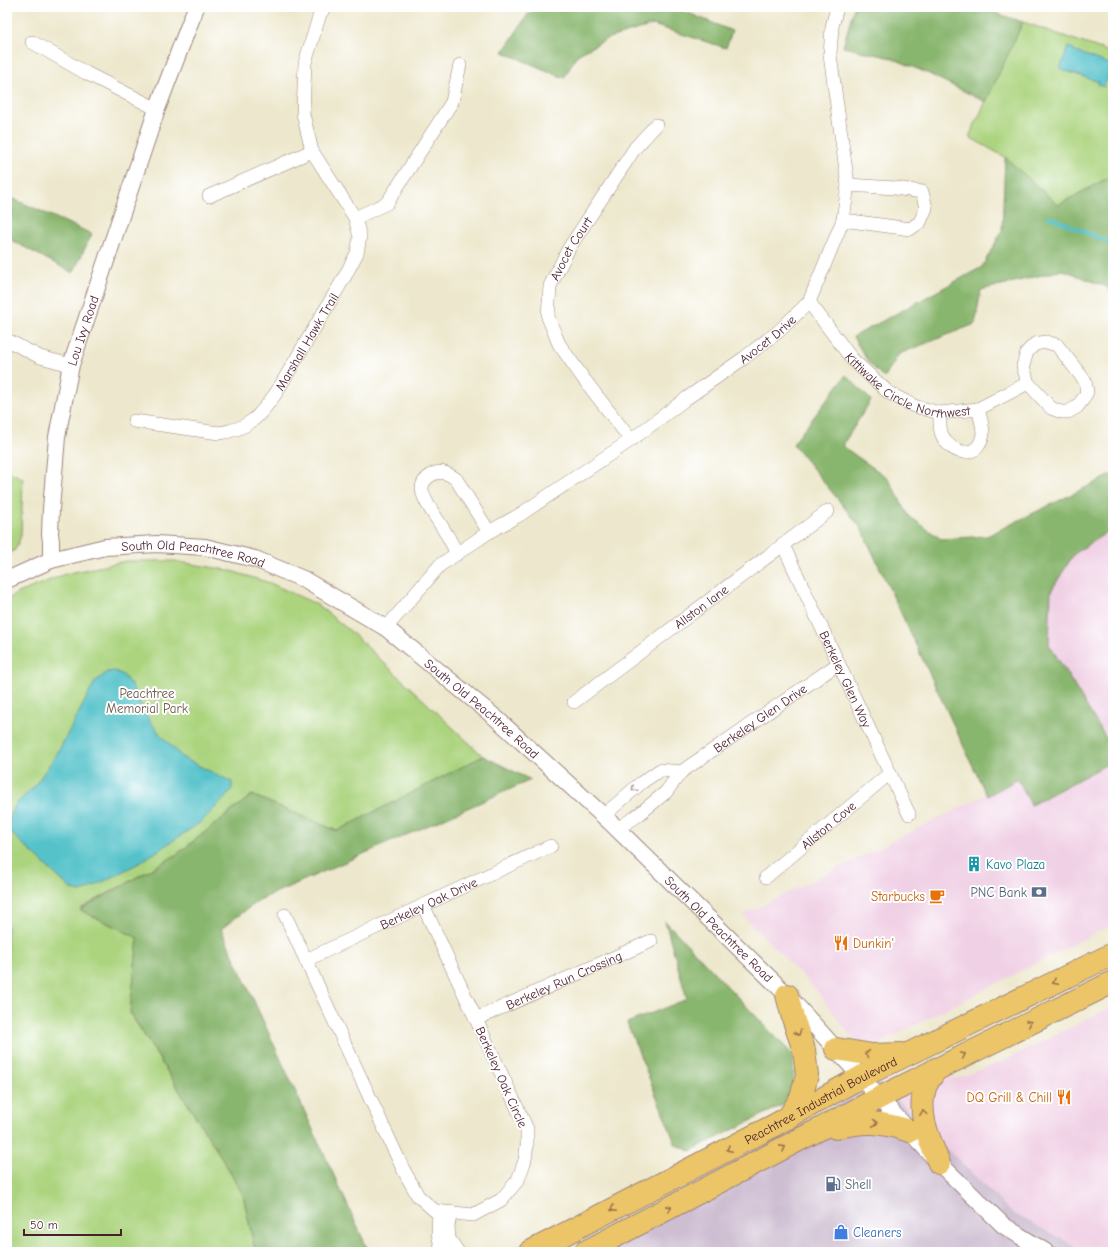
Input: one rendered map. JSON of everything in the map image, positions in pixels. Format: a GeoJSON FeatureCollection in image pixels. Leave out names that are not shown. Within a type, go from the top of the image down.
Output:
{"type":"FeatureCollection","features":[{"type":"Feature","properties":{"kind":"highway","name":"Peachtree Industrial Boulevard"},"geometry":{"type":"LineString","coordinates":[[530,1252],[788,1118],[862,1077],[1113,954]]}},
{"type":"Feature","properties":{"kind":"highway","name":"Peachtree Industrial Boulevard"},"geometry":{"type":"LineString","coordinates":[[585,1252],[879,1098],[1113,982]]}},
{"type":"Feature","properties":{"kind":"highway"},"geometry":{"type":"LineString","coordinates":[[787,995],[804,1050],[806,1075],[801,1098],[788,1118]]}},
{"type":"Feature","properties":{"kind":"highway"},"geometry":{"type":"LineString","coordinates":[[836,1049],[872,1055],[902,1054],[919,1049]]}},
{"type":"Feature","properties":{"kind":"highway"},"geometry":{"type":"LineString","coordinates":[[936,1069],[925,1086],[922,1111],[928,1138],[939,1163]]}},
{"type":"Feature","properties":{"kind":"highway"},"geometry":{"type":"LineString","coordinates":[[809,1134],[851,1124],[869,1122],[892,1125],[910,1131]]}},
{"type":"Feature","properties":{"kind":"street","name":"Lou Ivy Road"},"geometry":{"type":"LineString","coordinates":[[51,560],[50,509],[57,438],[71,365],[156,109],[196,7]]}},
{"type":"Feature","properties":{"kind":"street","name":"Marshall Hawk Trail"},"geometry":{"type":"LineString","coordinates":[[134,421],[218,433],[230,432],[242,428],[255,419],[276,393],[344,278],[357,253],[360,237],[355,218],[312,151],[303,114],[305,63],[320,14],[325,7]]}},
{"type":"Feature","properties":{"kind":"street","name":"Avocet Drive"},"geometry":{"type":"LineString","coordinates":[[386,628],[440,565],[489,532],[521,514],[631,440],[779,331],[809,302],[844,220],[848,185],[830,55],[832,27],[837,7]]}},
{"type":"Feature","properties":{"kind":"street"},"geometry":{"type":"LineString","coordinates":[[32,42],[86,73],[156,109]]}},
{"type":"Feature","properties":{"kind":"street"},"geometry":{"type":"LineString","coordinates":[[355,218],[387,203],[452,102],[460,65]]}},
{"type":"Feature","properties":{"kind":"street","name":"Avocet Court"},"geometry":{"type":"LineString","coordinates":[[631,440],[558,344],[548,317],[550,286],[573,242],[635,148],[656,125]]}},
{"type":"Feature","properties":{"kind":"street"},"geometry":{"type":"LineString","coordinates":[[210,196],[312,151]]}},
{"type":"Feature","properties":{"kind":"street"},"geometry":{"type":"LineString","coordinates":[[844,220],[910,229],[920,222],[926,208],[922,192],[881,186],[848,185]]}},
{"type":"Feature","properties":{"kind":"street","name":"Kittiwake Circle Northwest"},"geometry":{"type":"LineString","coordinates":[[809,302],[852,359],[889,393],[914,406],[940,413],[978,409],[1028,383]]}},
{"type":"Feature","properties":{"kind":"street"},"geometry":{"type":"LineString","coordinates":[[7,340],[40,357],[71,365]]}},
{"type":"Feature","properties":{"kind":"street"},"geometry":{"type":"LineString","coordinates":[[1046,342],[1057,345],[1085,381],[1087,392],[1077,407],[1068,412],[1061,412],[1051,408],[1028,383],[1023,366],[1027,352],[1035,344],[1046,342]]}},
{"type":"Feature","properties":{"kind":"street"},"geometry":{"type":"LineString","coordinates":[[940,413],[942,434],[947,444],[962,453],[975,449],[981,442],[983,432],[978,409]]}},
{"type":"Feature","properties":{"kind":"street"},"geometry":{"type":"LineString","coordinates":[[457,554],[446,532],[424,498],[422,487],[426,478],[440,472],[448,473],[456,479],[489,532]]}},
{"type":"Feature","properties":{"kind":"street","name":"Allston lane"},"geometry":{"type":"LineString","coordinates":[[574,702],[828,511]]}},
{"type":"Feature","properties":{"kind":"street","name":"South Old Peachtree Road"},"geometry":{"type":"LineString","coordinates":[[7,580],[51,560],[105,547],[157,544],[205,547],[255,559],[303,579],[386,628],[497,719],[617,829],[787,995],[939,1163],[1003,1225],[1046,1252]]}},
{"type":"Feature","properties":{"kind":"street","name":"Berkeley Glen Way"},"geometry":{"type":"LineString","coordinates":[[783,545],[909,814]]}},
{"type":"Feature","properties":{"kind":"street","name":"Berkeley Glen Drive"},"geometry":{"type":"LineString","coordinates":[[617,829],[637,816],[666,792],[681,772],[838,664]]}},
{"type":"Feature","properties":{"kind":"street"},"geometry":{"type":"LineString","coordinates":[[603,816],[641,783],[660,770],[681,772]]}},
{"type":"Feature","properties":{"kind":"street","name":"Allston Cove"},"geometry":{"type":"LineString","coordinates":[[766,877],[890,773]]}},
{"type":"Feature","properties":{"kind":"street"},"geometry":{"type":"LineString","coordinates":[[648,778],[661,796]]}},
{"type":"Feature","properties":{"kind":"street","name":"Berkeley Oak Drive"},"geometry":{"type":"LineString","coordinates":[[306,960],[551,846]]}},
{"type":"Feature","properties":{"kind":"street","name":"Berkeley Oak Circle"},"geometry":{"type":"LineString","coordinates":[[285,915],[403,1169],[418,1196],[435,1211],[473,1215],[501,1200],[518,1180],[525,1160],[527,1129],[422,905]]}},
{"type":"Feature","properties":{"kind":"street","name":"Berkeley Run Crossing"},"geometry":{"type":"LineString","coordinates":[[476,1019],[651,942]]}},
{"type":"Feature","properties":{"kind":"street"},"geometry":{"type":"LineString","coordinates":[[445,1212],[449,1239],[454,1251]]}},
{"type":"Feature","properties":{"kind":"street"},"geometry":{"type":"LineString","coordinates":[[442,1252],[438,1233],[445,1212]]}},
{"type":"Feature","properties":{"kind":"shaded area"},"geometry":{"type":"Polygon","coordinates":[[[1113,528],[1113,750],[1049,644],[1051,591],[1074,554],[1113,528]]]}},
{"type":"Feature","properties":{"kind":"shaded area"},"geometry":{"type":"Polygon","coordinates":[[[1113,761],[1113,924],[878,1044],[857,1041],[850,1035],[817,991],[743,915],[1018,779],[1031,805],[1113,761]]]}},
{"type":"Feature","properties":{"kind":"shaded area"},"geometry":{"type":"Polygon","coordinates":[[[1113,1006],[1113,1252],[1086,1252],[1011,1212],[879,1081],[958,1078],[1004,1061],[1113,1006]]]}},
{"type":"Feature","properties":{"kind":"shaded area"},"geometry":{"type":"Polygon","coordinates":[[[879,1081],[1011,1212],[1086,1252],[567,1252],[879,1081]]]}},
{"type":"Feature","properties":{"kind":"green space"},"geometry":{"type":"Polygon","coordinates":[[[539,7],[674,7],[732,31],[726,48],[653,25],[609,38],[577,55],[564,78],[503,52],[528,14],[539,7]]]}},
{"type":"Feature","properties":{"kind":"green space"},"geometry":{"type":"Polygon","coordinates":[[[854,7],[977,7],[1023,22],[986,102],[892,58],[843,47],[854,7]]]}},
{"type":"Feature","properties":{"kind":"green space"},"geometry":{"type":"Polygon","coordinates":[[[1023,22],[1113,53],[1113,175],[1058,205],[1005,157],[969,137],[1023,22]]]}},
{"type":"Feature","properties":{"kind":"green space"},"geometry":{"type":"Polygon","coordinates":[[[1005,157],[1058,205],[1113,175],[1113,294],[1107,287],[1063,270],[981,290],[975,324],[899,354],[884,378],[869,363],[853,337],[982,267],[1002,231],[1005,157]]]}},
{"type":"Feature","properties":{"kind":"green space"},"geometry":{"type":"Polygon","coordinates":[[[7,196],[92,234],[73,273],[7,238],[7,196]]]}},
{"type":"Feature","properties":{"kind":"green space"},"geometry":{"type":"Polygon","coordinates":[[[846,375],[871,400],[842,446],[888,478],[909,516],[941,539],[987,536],[1113,474],[1113,528],[1074,554],[1051,591],[1049,644],[1113,750],[1113,761],[1031,805],[1018,779],[987,796],[861,528],[793,444],[846,375]]]}},
{"type":"Feature","properties":{"kind":"green space"},"geometry":{"type":"Polygon","coordinates":[[[7,470],[23,479],[21,536],[15,550],[7,554],[7,470]]]}},
{"type":"Feature","properties":{"kind":"green space","name":"Peachtree Memorial Park"},"geometry":{"type":"Polygon","coordinates":[[[126,561],[174,561],[228,570],[270,583],[316,604],[349,630],[483,756],[337,831],[252,795],[176,855],[80,909],[138,938],[130,1013],[225,1163],[243,1195],[254,1246],[258,1252],[7,1252],[7,600],[16,594],[65,574],[126,561]]]}},
{"type":"Feature","properties":{"kind":"green space"},"geometry":{"type":"Polygon","coordinates":[[[483,756],[531,780],[259,900],[221,929],[369,1252],[258,1252],[254,1246],[243,1195],[225,1163],[130,1012],[138,938],[80,910],[176,855],[252,795],[337,831],[483,756]]]}},
{"type":"Feature","properties":{"kind":"green space"},"geometry":{"type":"Polygon","coordinates":[[[665,921],[792,1054],[793,1061],[794,1073],[787,1103],[690,1151],[676,1145],[627,1023],[687,999],[665,921]]]}},
{"type":"Feature","properties":{"kind":"water"},"geometry":{"type":"Polygon","coordinates":[[[1068,47],[1074,49],[1074,51],[1112,65],[1104,87],[1098,85],[1099,82],[1060,69],[1068,47]]]}},
{"type":"Feature","properties":{"kind":"water"},"geometry":{"type":"Polygon","coordinates":[[[115,671],[123,675],[132,686],[145,714],[160,734],[183,758],[232,782],[232,788],[229,794],[201,822],[141,862],[87,890],[79,892],[71,889],[10,832],[9,820],[15,805],[34,787],[58,752],[95,682],[107,672],[115,671]]]}},
{"type":"Feature","properties":{"kind":"waterway"},"geometry":{"type":"LineString","coordinates":[[1048,216],[1113,244]]}},
{"type":"Feature","properties":{"kind":"place","name":"Kavo Plaza"},"geometry":{"type":"Point","coordinates":[974,864]}},
{"type":"Feature","properties":{"kind":"place","name":"PNC Bank"},"geometry":{"type":"Point","coordinates":[1039,892]}},
{"type":"Feature","properties":{"kind":"place","name":"Starbucks"},"geometry":{"type":"Point","coordinates":[937,896]}},
{"type":"Feature","properties":{"kind":"place","name":"Dunkin'"},"geometry":{"type":"Point","coordinates":[841,943]}},
{"type":"Feature","properties":{"kind":"place","name":"DQ Grill & Chill"},"geometry":{"type":"Point","coordinates":[1064,1097]}},
{"type":"Feature","properties":{"kind":"place","name":"Shell"},"geometry":{"type":"Point","coordinates":[833,1184]}},
{"type":"Feature","properties":{"kind":"place","name":"Cleaners"},"geometry":{"type":"Point","coordinates":[841,1232]}}]}
